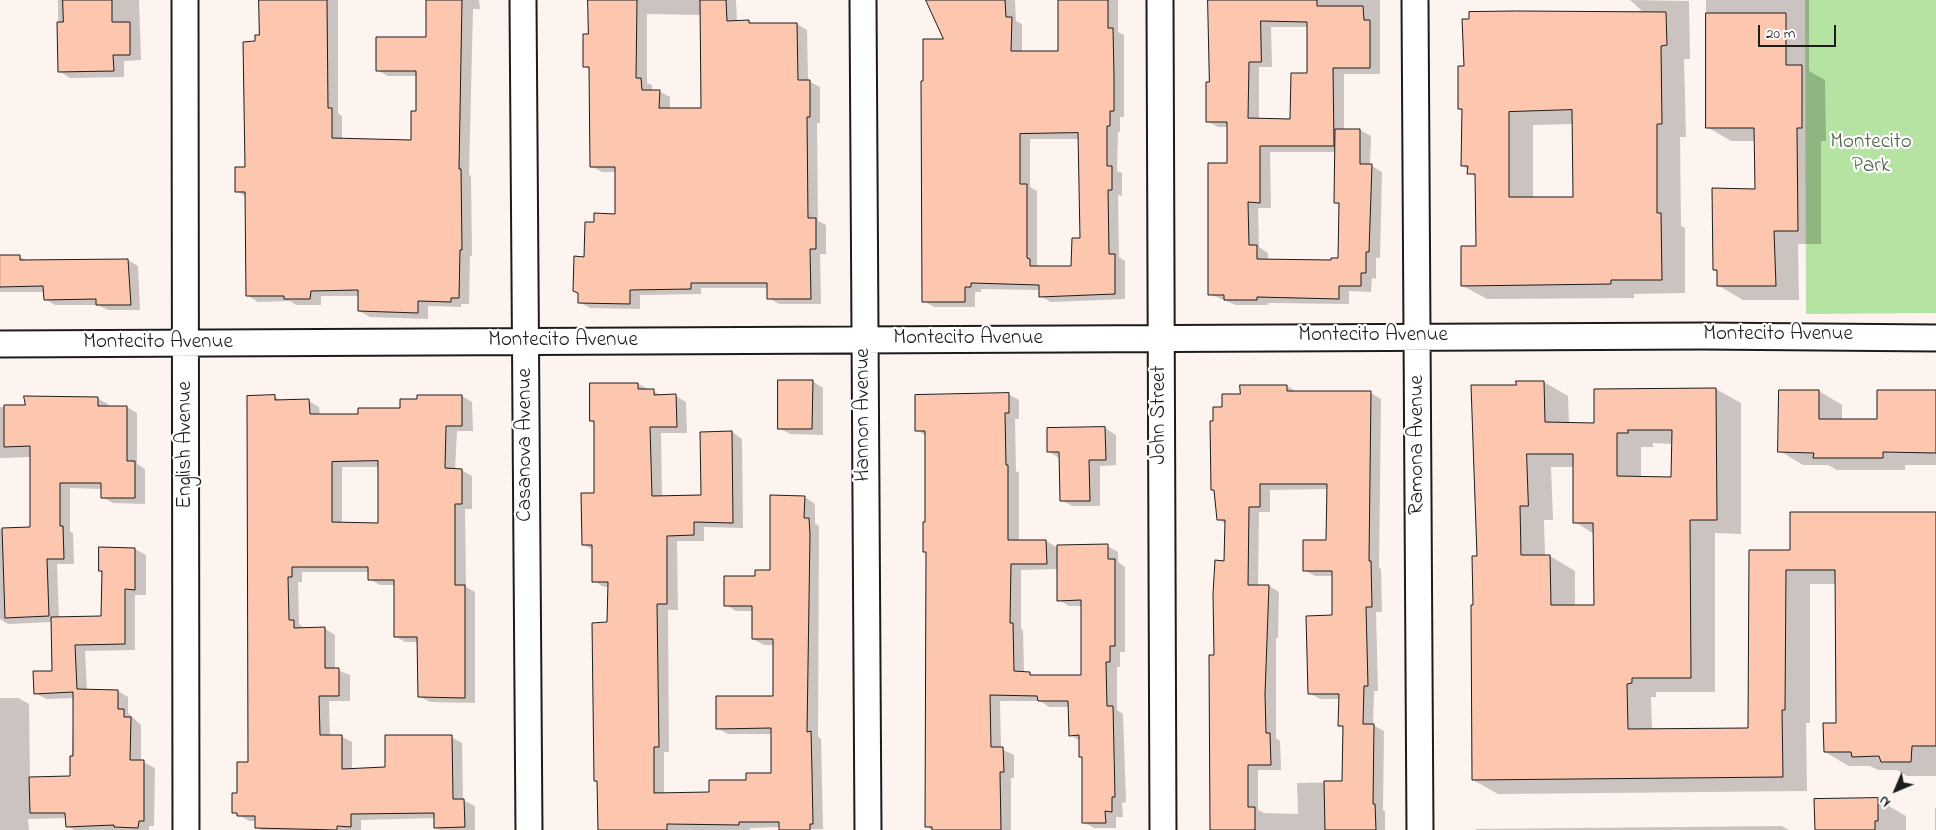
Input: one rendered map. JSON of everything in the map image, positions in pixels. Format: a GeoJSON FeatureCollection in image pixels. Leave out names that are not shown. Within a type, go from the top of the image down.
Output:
{"type":"FeatureCollection","features":[{"type":"Feature","properties":{"kind":"street","name":"English Avenue"},"geometry":{"type":"LineString","coordinates":[[186,0],[186,830]]}},
{"type":"Feature","properties":{"kind":"street","name":"Casanova Avenue"},"geometry":{"type":"LineString","coordinates":[[523,0],[527,342],[529,830]]}},
{"type":"Feature","properties":{"kind":"street","name":"Hannon Avenue"},"geometry":{"type":"LineString","coordinates":[[863,0],[868,830]]}},
{"type":"Feature","properties":{"kind":"street","name":"John Street"},"geometry":{"type":"LineString","coordinates":[[1160,0],[1163,830]]}},
{"type":"Feature","properties":{"kind":"street","name":"Ramona Avenue"},"geometry":{"type":"LineString","coordinates":[[1415,0],[1420,830]]}},
{"type":"Feature","properties":{"kind":"street","name":"Montecito Avenue"},"geometry":{"type":"LineString","coordinates":[[0,344],[1418,337],[1936,338]]}},
{"type":"Feature","properties":{"kind":"green space","name":"Montecito Park"},"geometry":{"type":"Polygon","coordinates":[[[1805,0],[1936,0],[1936,313],[1806,314],[1805,0]]]}},
{"type":"Feature","properties":{"kind":"building"},"geometry":{"type":"Polygon","coordinates":[[[63,0],[112,0],[112,22],[130,22],[130,55],[113,55],[114,71],[58,72],[57,22],[63,22],[63,0]]]}},
{"type":"Feature","properties":{"kind":"building"},"geometry":{"type":"Polygon","coordinates":[[[259,0],[327,0],[328,108],[332,108],[332,138],[411,140],[411,111],[416,111],[416,71],[376,71],[376,37],[426,37],[426,0],[462,0],[459,169],[461,169],[462,250],[460,250],[459,298],[451,298],[451,302],[418,301],[418,313],[358,311],[358,290],[311,291],[310,299],[284,299],[284,296],[246,296],[245,192],[235,192],[235,167],[245,167],[243,42],[255,41],[255,35],[259,35],[259,0]]]}},
{"type":"Feature","properties":{"kind":"building"},"geometry":{"type":"Polygon","coordinates":[[[588,0],[637,0],[636,78],[641,78],[642,90],[660,90],[659,108],[701,108],[700,0],[726,0],[727,21],[749,20],[749,23],[797,23],[798,80],[810,80],[810,117],[807,117],[808,218],[816,218],[816,249],[810,249],[811,299],[767,299],[767,283],[691,283],[691,289],[630,290],[630,304],[578,303],[578,293],[573,291],[574,256],[584,257],[585,222],[594,222],[594,213],[615,214],[615,167],[590,167],[589,67],[583,67],[583,34],[588,34],[588,0]]]}},
{"type":"Feature","properties":{"kind":"building"},"geometry":{"type":"Polygon","coordinates":[[[926,0],[1005,0],[1006,17],[1012,17],[1011,51],[1058,51],[1058,0],[1108,0],[1108,28],[1113,28],[1114,76],[1114,111],[1110,111],[1110,126],[1107,126],[1107,166],[1112,166],[1112,190],[1108,190],[1109,254],[1115,254],[1115,294],[1039,297],[1039,285],[971,283],[971,287],[965,287],[965,302],[922,302],[921,81],[923,81],[923,39],[943,39],[926,0]],[[1078,133],[1020,134],[1020,184],[1027,184],[1027,258],[1030,259],[1030,266],[1071,266],[1072,238],[1080,238],[1078,133]]]}},
{"type":"Feature","properties":{"kind":"building"},"geometry":{"type":"Polygon","coordinates":[[[1208,0],[1317,0],[1317,6],[1363,6],[1364,20],[1370,20],[1370,68],[1333,68],[1334,146],[1260,146],[1260,203],[1248,202],[1249,245],[1257,245],[1257,259],[1331,260],[1331,258],[1338,258],[1339,203],[1334,203],[1335,129],[1360,129],[1360,164],[1372,164],[1369,252],[1366,252],[1366,273],[1361,273],[1361,286],[1339,286],[1339,299],[1257,297],[1257,300],[1224,300],[1224,295],[1208,295],[1208,163],[1227,163],[1227,122],[1206,122],[1206,82],[1209,82],[1208,0]],[[1261,21],[1261,62],[1249,62],[1248,118],[1290,119],[1291,73],[1307,73],[1307,22],[1261,21]]]}},
{"type":"Feature","properties":{"kind":"building"},"geometry":{"type":"Polygon","coordinates":[[[1469,12],[1666,12],[1667,45],[1661,46],[1662,124],[1657,124],[1657,213],[1661,213],[1662,280],[1611,280],[1611,284],[1461,286],[1461,246],[1476,246],[1475,174],[1467,174],[1468,166],[1461,166],[1462,109],[1458,109],[1458,66],[1464,66],[1462,19],[1469,19],[1469,12]],[[1572,110],[1509,112],[1509,197],[1573,197],[1572,110]]]}},
{"type":"Feature","properties":{"kind":"building"},"geometry":{"type":"Polygon","coordinates":[[[1706,13],[1786,13],[1786,65],[1802,65],[1802,128],[1797,128],[1798,231],[1774,231],[1776,286],[1717,286],[1717,270],[1713,270],[1712,188],[1755,189],[1754,128],[1706,128],[1706,13]]]}},
{"type":"Feature","properties":{"kind":"building"},"geometry":{"type":"Polygon","coordinates":[[[0,255],[20,255],[20,260],[128,259],[131,305],[96,305],[96,299],[44,300],[43,286],[0,287],[0,255]]]}},
{"type":"Feature","properties":{"kind":"building"},"geometry":{"type":"Polygon","coordinates":[[[778,380],[813,380],[812,429],[778,429],[778,380]]]}},
{"type":"Feature","properties":{"kind":"building"},"geometry":{"type":"Polygon","coordinates":[[[1516,381],[1544,381],[1545,422],[1594,423],[1594,389],[1716,388],[1717,520],[1690,520],[1691,678],[1632,678],[1632,683],[1627,684],[1628,729],[1748,728],[1749,550],[1790,550],[1790,512],[1936,512],[1936,746],[1912,746],[1911,762],[1881,762],[1879,756],[1852,757],[1851,752],[1824,752],[1823,723],[1836,723],[1835,570],[1786,570],[1785,710],[1782,710],[1783,777],[1472,780],[1472,556],[1477,556],[1471,385],[1516,385],[1516,381]],[[1628,430],[1628,433],[1617,433],[1617,476],[1671,477],[1672,430],[1628,430]],[[1527,454],[1528,506],[1520,506],[1521,555],[1550,555],[1551,605],[1594,605],[1593,523],[1573,523],[1573,454],[1527,454]]]}},
{"type":"Feature","properties":{"kind":"building"},"geometry":{"type":"Polygon","coordinates":[[[590,383],[638,383],[638,389],[654,389],[654,395],[676,394],[677,427],[650,427],[652,496],[701,495],[700,432],[732,431],[733,523],[694,522],[694,535],[667,536],[667,604],[657,604],[659,747],[654,747],[654,793],[709,792],[709,780],[746,780],[746,773],[771,773],[771,728],[716,729],[716,696],[773,696],[773,639],[752,639],[752,606],[724,606],[724,576],[755,576],[755,570],[770,570],[770,495],[805,496],[804,518],[809,518],[810,534],[807,732],[811,731],[813,824],[810,824],[810,830],[779,830],[779,822],[739,822],[739,825],[667,824],[667,830],[598,830],[597,781],[594,781],[592,623],[607,622],[608,582],[592,582],[592,545],[582,545],[581,493],[594,493],[594,421],[590,421],[590,383]]]}},
{"type":"Feature","properties":{"kind":"building"},"geometry":{"type":"Polygon","coordinates":[[[1240,385],[1287,385],[1287,391],[1371,391],[1369,561],[1371,561],[1372,607],[1366,607],[1368,686],[1364,686],[1363,724],[1374,724],[1373,804],[1375,804],[1376,830],[1325,830],[1324,781],[1342,781],[1343,726],[1338,726],[1339,694],[1308,694],[1306,616],[1332,615],[1332,571],[1303,571],[1303,540],[1326,540],[1327,484],[1260,484],[1260,507],[1249,507],[1248,585],[1269,585],[1265,694],[1266,733],[1270,733],[1271,765],[1248,765],[1248,807],[1255,807],[1255,830],[1210,830],[1209,655],[1214,655],[1213,594],[1215,560],[1224,561],[1225,520],[1217,520],[1214,490],[1211,490],[1210,421],[1213,421],[1213,407],[1222,407],[1222,394],[1240,394],[1240,385]]]}},
{"type":"Feature","properties":{"kind":"building"},"geometry":{"type":"Polygon","coordinates":[[[1779,390],[1819,390],[1819,419],[1877,419],[1877,390],[1936,390],[1936,453],[1883,452],[1883,458],[1813,458],[1814,453],[1778,452],[1779,390]]]}},
{"type":"Feature","properties":{"kind":"building"},"geometry":{"type":"Polygon","coordinates":[[[1009,393],[1009,413],[1005,413],[1006,465],[1008,465],[1008,540],[1046,540],[1047,564],[1011,564],[1010,623],[1013,623],[1014,671],[1030,672],[1030,675],[1081,675],[1081,600],[1057,601],[1057,545],[1108,544],[1108,559],[1115,559],[1115,646],[1110,646],[1110,662],[1106,662],[1107,706],[1113,706],[1115,797],[1112,797],[1112,812],[1105,811],[1106,823],[1082,823],[1082,757],[1079,757],[1079,735],[1069,736],[1068,701],[1038,701],[1037,696],[990,695],[991,747],[1003,747],[1004,772],[1000,772],[1001,830],[932,830],[932,827],[925,827],[926,552],[923,552],[923,522],[925,522],[925,431],[915,431],[915,395],[1009,393]]]}},
{"type":"Feature","properties":{"kind":"building"},"geometry":{"type":"Polygon","coordinates":[[[275,395],[275,400],[309,399],[310,414],[358,414],[358,408],[400,408],[400,399],[417,399],[417,395],[462,395],[462,426],[446,426],[445,468],[462,469],[462,504],[455,504],[455,585],[465,585],[465,698],[418,697],[417,637],[394,637],[394,580],[368,580],[368,567],[292,567],[292,577],[288,577],[289,620],[294,620],[294,628],[325,627],[325,668],[339,668],[339,696],[319,696],[320,735],[342,735],[342,769],[385,767],[385,735],[452,735],[453,799],[464,799],[465,827],[434,828],[434,813],[351,814],[351,827],[337,826],[337,830],[255,828],[255,816],[237,816],[237,813],[232,813],[232,793],[237,793],[237,762],[248,762],[247,396],[275,395]],[[378,461],[332,462],[332,522],[378,523],[378,461]]]}},
{"type":"Feature","properties":{"kind":"building"},"geometry":{"type":"Polygon","coordinates":[[[24,396],[98,397],[98,406],[127,406],[127,461],[135,461],[135,498],[101,498],[101,483],[60,483],[60,526],[63,526],[64,559],[47,559],[49,616],[5,618],[2,528],[30,527],[30,446],[4,447],[4,405],[25,405],[24,396]]]}},
{"type":"Feature","properties":{"kind":"building"},"geometry":{"type":"Polygon","coordinates":[[[1105,427],[1106,460],[1089,460],[1090,501],[1060,501],[1059,452],[1047,452],[1047,428],[1105,427]]]}},
{"type":"Feature","properties":{"kind":"building"},"geometry":{"type":"Polygon","coordinates":[[[99,547],[135,548],[135,590],[125,589],[125,644],[75,645],[77,689],[118,690],[118,709],[124,709],[124,717],[131,717],[130,760],[144,760],[144,821],[139,821],[138,828],[114,827],[114,825],[66,827],[65,813],[30,813],[29,777],[70,776],[70,756],[73,756],[73,692],[34,694],[33,671],[52,671],[51,617],[101,616],[102,571],[99,571],[99,547]]]}},
{"type":"Feature","properties":{"kind":"building"},"geometry":{"type":"Polygon","coordinates":[[[1878,798],[1878,821],[1875,821],[1875,830],[1815,830],[1814,799],[1878,798]]]}}]}
